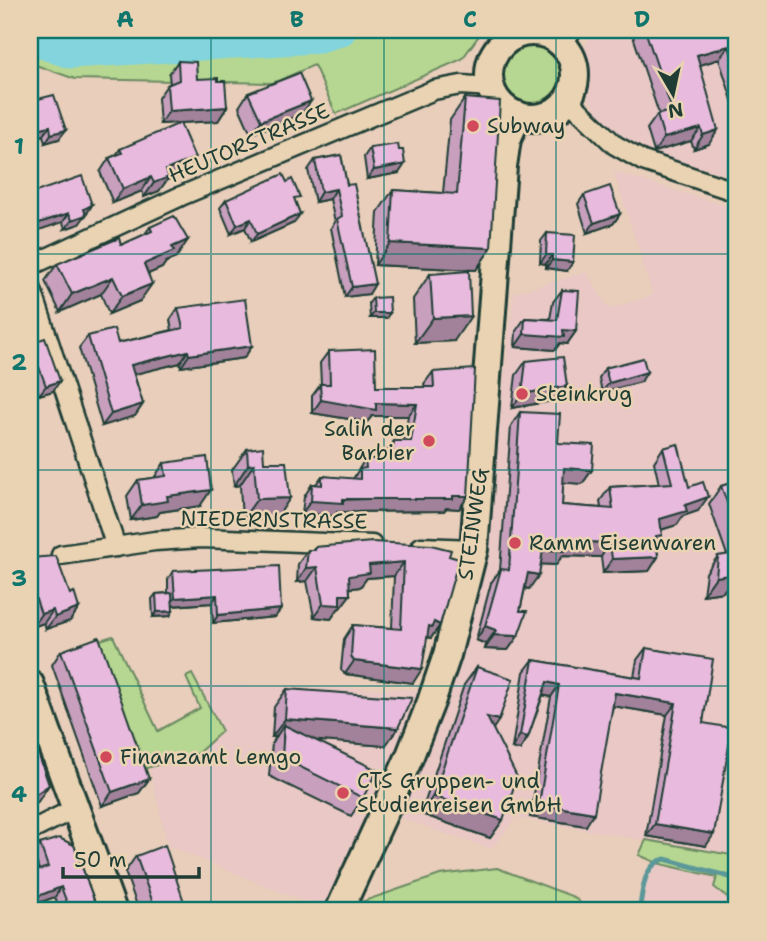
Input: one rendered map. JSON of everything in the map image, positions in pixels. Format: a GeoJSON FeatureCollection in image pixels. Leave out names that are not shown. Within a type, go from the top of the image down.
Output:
{"type":"FeatureCollection","features":[{"type":"Feature","properties":{"kind":"street"},"geometry":{"type":"LineString","coordinates":[[522,31],[567,37],[575,65],[575,78],[568,99],[543,116],[517,115],[503,107],[491,87],[490,66],[501,45],[522,31]]}},
{"type":"Feature","properties":{"kind":"street","name":"HEUTORSTRASSE"},"geometry":{"type":"LineString","coordinates":[[30,266],[181,196],[434,90],[461,85],[491,87]]}},
{"type":"Feature","properties":{"kind":"street"},"geometry":{"type":"LineString","coordinates":[[568,99],[615,145],[643,161],[737,192]]}},
{"type":"Feature","properties":{"kind":"street","name":"STEINWEG"},"geometry":{"type":"LineString","coordinates":[[339,911],[409,758],[431,702],[447,655],[474,549],[503,166],[507,139],[517,115]]}},
{"type":"Feature","properties":{"kind":"street"},"geometry":{"type":"LineString","coordinates":[[30,284],[116,547]]}},
{"type":"Feature","properties":{"kind":"street","name":"NIEDERNSTRASSE"},"geometry":{"type":"LineString","coordinates":[[61,555],[202,538],[474,549]]}},
{"type":"Feature","properties":{"kind":"street"},"geometry":{"type":"LineString","coordinates":[[30,684],[113,911]]}},
{"type":"Feature","properties":{"kind":"street"},"geometry":{"type":"LineString","coordinates":[[30,831],[76,808]]}},
{"type":"Feature","properties":{"kind":"shaded area"},"geometry":{"type":"Polygon","coordinates":[[[593,30],[737,30],[737,178],[650,153],[623,138],[598,114],[585,90],[582,53],[593,30]]]}},
{"type":"Feature","properties":{"kind":"shaded area"},"geometry":{"type":"Polygon","coordinates":[[[614,172],[737,209],[737,856],[516,818],[491,849],[400,818],[464,640],[484,551],[514,293],[586,272],[609,309],[653,295],[614,172]]]}},
{"type":"Feature","properties":{"kind":"shaded area"},"geometry":{"type":"Polygon","coordinates":[[[196,684],[425,690],[328,911],[168,846],[149,767],[197,754],[222,731],[196,684]]]}},
{"type":"Feature","properties":{"kind":"shaded area"},"geometry":{"type":"Polygon","coordinates":[[[657,863],[717,877],[714,887],[737,905],[737,911],[641,911],[651,870],[657,863]]]}},
{"type":"Feature","properties":{"kind":"green space"},"geometry":{"type":"Polygon","coordinates":[[[30,30],[483,30],[462,59],[336,114],[314,65],[273,83],[75,79],[30,63],[30,30]]]}},
{"type":"Feature","properties":{"kind":"green space"},"geometry":{"type":"Polygon","coordinates":[[[526,45],[538,45],[554,54],[561,64],[561,88],[554,98],[538,107],[526,107],[515,102],[506,93],[501,82],[501,70],[506,59],[515,50],[526,45]]]}},
{"type":"Feature","properties":{"kind":"green space"},"geometry":{"type":"Polygon","coordinates":[[[113,636],[158,731],[200,708],[186,677],[192,674],[222,731],[197,754],[139,770],[97,641],[113,636]]]}},
{"type":"Feature","properties":{"kind":"green space"},"geometry":{"type":"Polygon","coordinates":[[[646,840],[737,856],[737,905],[714,887],[717,877],[657,863],[639,855],[646,840]]]}},
{"type":"Feature","properties":{"kind":"green space"},"geometry":{"type":"Polygon","coordinates":[[[497,868],[574,897],[589,911],[357,911],[361,902],[440,875],[497,868]]]}},
{"type":"Feature","properties":{"kind":"building"},"geometry":{"type":"Polygon","coordinates":[[[645,30],[737,30],[737,73],[729,46],[697,55],[718,130],[703,135],[701,128],[664,138],[657,115],[672,110],[645,30]]]}},
{"type":"Feature","properties":{"kind":"building"},"geometry":{"type":"Polygon","coordinates":[[[178,61],[196,62],[197,79],[218,78],[218,81],[225,81],[227,107],[169,111],[167,85],[179,80],[178,61]]]}},
{"type":"Feature","properties":{"kind":"building"},"geometry":{"type":"Polygon","coordinates":[[[299,73],[311,101],[261,121],[248,93],[299,73]]]}},
{"type":"Feature","properties":{"kind":"building"},"geometry":{"type":"Polygon","coordinates":[[[54,95],[66,130],[51,134],[50,126],[33,130],[30,101],[54,95]]]}},
{"type":"Feature","properties":{"kind":"building"},"geometry":{"type":"Polygon","coordinates":[[[465,98],[500,101],[491,248],[390,243],[393,190],[457,194],[465,98]]]}},
{"type":"Feature","properties":{"kind":"building"},"geometry":{"type":"Polygon","coordinates":[[[180,123],[195,158],[166,170],[169,177],[154,183],[151,177],[123,189],[109,158],[122,153],[120,149],[180,123]]]}},
{"type":"Feature","properties":{"kind":"building"},"geometry":{"type":"Polygon","coordinates":[[[398,144],[399,150],[403,150],[405,164],[374,170],[370,148],[398,144]]]}},
{"type":"Feature","properties":{"kind":"building"},"geometry":{"type":"Polygon","coordinates":[[[341,155],[347,185],[354,184],[375,284],[352,287],[337,219],[342,216],[336,189],[321,192],[315,160],[341,155]]]}},
{"type":"Feature","properties":{"kind":"building"},"geometry":{"type":"Polygon","coordinates":[[[283,174],[287,182],[292,179],[300,197],[294,198],[300,214],[257,234],[251,219],[237,225],[226,200],[283,174]]]}},
{"type":"Feature","properties":{"kind":"building"},"geometry":{"type":"Polygon","coordinates":[[[82,176],[92,205],[84,209],[86,215],[72,220],[69,213],[30,226],[30,194],[82,176]]]}},
{"type":"Feature","properties":{"kind":"building"},"geometry":{"type":"Polygon","coordinates":[[[610,186],[620,214],[594,223],[584,195],[610,186]]]}},
{"type":"Feature","properties":{"kind":"building"},"geometry":{"type":"Polygon","coordinates":[[[174,216],[188,240],[172,247],[174,251],[144,264],[152,284],[122,296],[113,277],[72,294],[57,264],[119,238],[121,245],[152,231],[150,227],[174,216]]]}},
{"type":"Feature","properties":{"kind":"building"},"geometry":{"type":"Polygon","coordinates":[[[547,233],[575,235],[573,262],[552,260],[552,255],[546,255],[547,233]]]}},
{"type":"Feature","properties":{"kind":"building"},"geometry":{"type":"Polygon","coordinates":[[[469,271],[471,316],[433,318],[430,274],[469,271]]]}},
{"type":"Feature","properties":{"kind":"building"},"geometry":{"type":"Polygon","coordinates":[[[562,290],[579,291],[576,331],[563,330],[564,337],[524,334],[525,318],[557,320],[562,290]]]}},
{"type":"Feature","properties":{"kind":"building"},"geometry":{"type":"Polygon","coordinates":[[[389,297],[390,313],[374,313],[373,298],[389,297]]]}},
{"type":"Feature","properties":{"kind":"building"},"geometry":{"type":"Polygon","coordinates":[[[245,299],[252,346],[189,355],[188,351],[131,365],[143,404],[111,414],[88,336],[114,329],[118,343],[183,328],[178,308],[245,299]]]}},
{"type":"Feature","properties":{"kind":"building"},"geometry":{"type":"Polygon","coordinates":[[[45,338],[60,381],[46,386],[39,367],[30,370],[30,343],[45,338]]]}},
{"type":"Feature","properties":{"kind":"building"},"geometry":{"type":"Polygon","coordinates":[[[375,349],[376,387],[434,387],[433,372],[475,369],[468,496],[453,496],[453,499],[343,499],[343,503],[311,501],[312,484],[322,485],[322,476],[360,479],[360,469],[366,468],[365,459],[392,459],[394,441],[411,441],[417,404],[376,403],[376,410],[321,400],[320,384],[330,384],[329,351],[375,349]]]}},
{"type":"Feature","properties":{"kind":"building"},"geometry":{"type":"Polygon","coordinates":[[[563,357],[567,386],[522,394],[526,361],[563,357]]]}},
{"type":"Feature","properties":{"kind":"building"},"geometry":{"type":"Polygon","coordinates":[[[643,358],[647,372],[609,383],[605,368],[643,358]]]}},
{"type":"Feature","properties":{"kind":"building"},"geometry":{"type":"Polygon","coordinates":[[[520,412],[560,414],[558,443],[594,445],[592,470],[564,468],[562,505],[613,509],[610,487],[672,483],[663,448],[678,444],[689,487],[703,482],[708,497],[685,505],[687,511],[660,519],[662,535],[656,536],[658,557],[612,559],[610,543],[566,541],[565,551],[543,550],[539,575],[528,573],[520,611],[527,611],[518,636],[494,635],[496,630],[485,626],[501,569],[509,570],[520,412]]]}},
{"type":"Feature","properties":{"kind":"building"},"geometry":{"type":"Polygon","coordinates":[[[263,447],[264,462],[286,462],[290,498],[257,499],[254,464],[248,465],[247,449],[263,447]]]}},
{"type":"Feature","properties":{"kind":"building"},"geometry":{"type":"Polygon","coordinates":[[[207,457],[211,490],[167,496],[168,501],[142,505],[138,480],[166,476],[164,463],[207,457]]]}},
{"type":"Feature","properties":{"kind":"building"},"geometry":{"type":"Polygon","coordinates":[[[737,481],[737,530],[721,486],[737,481]]]}},
{"type":"Feature","properties":{"kind":"building"},"geometry":{"type":"Polygon","coordinates":[[[372,542],[431,545],[451,550],[449,556],[459,559],[440,625],[434,622],[432,627],[429,626],[422,669],[354,661],[351,656],[353,625],[401,629],[404,562],[369,565],[370,573],[349,576],[350,595],[340,595],[340,605],[323,604],[317,567],[306,568],[308,550],[315,550],[315,547],[372,542]]]}},
{"type":"Feature","properties":{"kind":"building"},"geometry":{"type":"Polygon","coordinates":[[[737,553],[736,574],[716,577],[718,556],[737,553]]]}},
{"type":"Feature","properties":{"kind":"building"},"geometry":{"type":"Polygon","coordinates":[[[56,556],[70,594],[74,592],[79,608],[55,617],[53,610],[41,614],[30,582],[30,558],[56,556]]]}},
{"type":"Feature","properties":{"kind":"building"},"geometry":{"type":"Polygon","coordinates":[[[279,566],[281,609],[218,615],[217,595],[175,598],[173,571],[279,566]]]}},
{"type":"Feature","properties":{"kind":"building"},"geometry":{"type":"Polygon","coordinates":[[[172,593],[173,611],[157,612],[156,594],[172,593]]]}},
{"type":"Feature","properties":{"kind":"building","name":"Finanzamt Lemgo"},"geometry":{"type":"Polygon","coordinates":[[[99,637],[149,779],[112,792],[61,651],[99,637]]]}},
{"type":"Feature","properties":{"kind":"building"},"geometry":{"type":"Polygon","coordinates":[[[646,648],[713,659],[703,723],[732,728],[714,834],[655,824],[676,703],[615,693],[594,813],[539,804],[559,685],[547,682],[528,737],[520,735],[533,660],[641,678],[646,648]]]}},
{"type":"Feature","properties":{"kind":"building"},"geometry":{"type":"Polygon","coordinates":[[[477,667],[513,679],[499,720],[487,717],[517,777],[503,820],[433,796],[477,667]]]}},
{"type":"Feature","properties":{"kind":"building"},"geometry":{"type":"Polygon","coordinates":[[[287,689],[412,698],[398,728],[285,719],[287,689]]]}},
{"type":"Feature","properties":{"kind":"building"},"geometry":{"type":"Polygon","coordinates":[[[284,725],[377,770],[363,798],[282,758],[284,725]]]}},
{"type":"Feature","properties":{"kind":"building"},"geometry":{"type":"Polygon","coordinates":[[[30,730],[49,785],[30,798],[30,730]]]}},
{"type":"Feature","properties":{"kind":"building"},"geometry":{"type":"Polygon","coordinates":[[[59,838],[74,845],[98,911],[70,911],[61,887],[33,898],[37,911],[30,911],[30,873],[48,867],[40,844],[59,838]]]}},
{"type":"Feature","properties":{"kind":"building"},"geometry":{"type":"Polygon","coordinates":[[[165,845],[187,911],[156,911],[136,856],[165,845]]]}},
{"type":"Feature","properties":{"kind":"waterway"},"geometry":{"type":"LineString","coordinates":[[30,38],[70,52],[315,37],[340,30]]}},
{"type":"Feature","properties":{"kind":"waterway"},"geometry":{"type":"LineString","coordinates":[[639,911],[648,873],[657,862],[665,859],[737,879]]}},
{"type":"Feature","properties":{"kind":"place","name":"Subway"},"geometry":{"type":"Point","coordinates":[473,126]}},
{"type":"Feature","properties":{"kind":"place","name":"Steinkrug"},"geometry":{"type":"Point","coordinates":[522,394]}},
{"type":"Feature","properties":{"kind":"place","name":"Salih der Barbier"},"geometry":{"type":"Point","coordinates":[429,441]}},
{"type":"Feature","properties":{"kind":"place","name":"Ramm Eisenwaren"},"geometry":{"type":"Point","coordinates":[515,543]}},
{"type":"Feature","properties":{"kind":"place","name":"Finanzamt Lemgo"},"geometry":{"type":"Point","coordinates":[106,757]}},
{"type":"Feature","properties":{"kind":"place","name":"CTS Gruppen- und Studienreisen GmbH"},"geometry":{"type":"Point","coordinates":[343,793]}}]}
